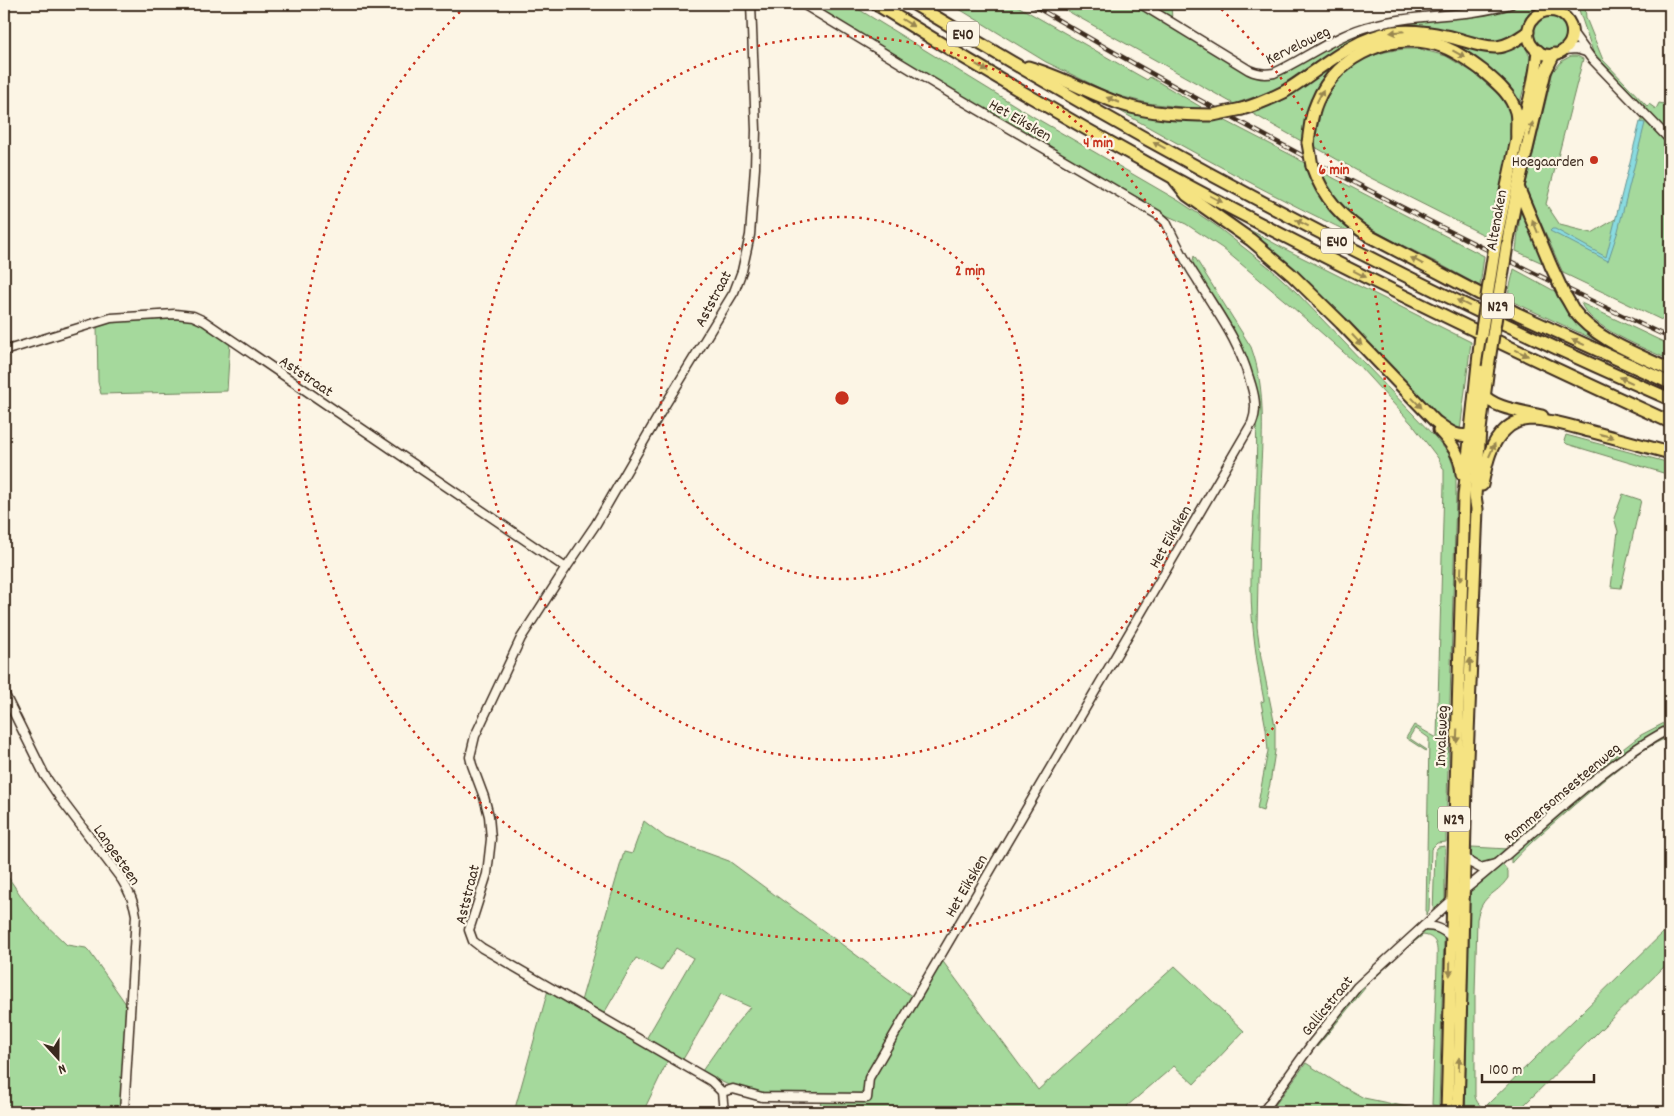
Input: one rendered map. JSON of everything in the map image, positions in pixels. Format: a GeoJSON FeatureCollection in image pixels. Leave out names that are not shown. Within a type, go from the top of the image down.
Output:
{"type":"FeatureCollection","features":[{"type":"Feature","properties":{"kind":"highway","name":"E40"},"geometry":{"type":"LineString","coordinates":[[876,4],[1005,82],[1172,177],[1415,302],[1670,422]]}},
{"type":"Feature","properties":{"kind":"highway","name":"E40"},"geometry":{"type":"LineString","coordinates":[[914,4],[1013,64],[1179,157],[1312,228],[1518,330],[1670,399]]}},
{"type":"Feature","properties":{"kind":"highway"},"geometry":{"type":"LineString","coordinates":[[1013,64],[1044,71],[1122,104],[1144,110],[1179,115],[1213,114],[1258,104],[1283,92],[1345,51],[1377,35],[1411,31],[1498,47],[1513,42],[1528,32]]}},
{"type":"Feature","properties":{"kind":"highway"},"geometry":{"type":"LineString","coordinates":[[1517,139],[1516,111],[1506,92],[1496,82],[1456,52],[1432,43],[1408,41],[1391,42],[1374,47],[1342,66],[1330,79],[1316,102],[1308,143],[1312,166],[1320,185],[1336,209],[1354,226],[1371,237],[1518,314],[1670,383]]}},
{"type":"Feature","properties":{"kind":"highway","name":"Altenaken"},"geometry":{"type":"LineString","coordinates":[[1483,364],[1496,240],[1517,139],[1536,68],[1538,51]]}},
{"type":"Feature","properties":{"kind":"highway","name":"Altenaken"},"geometry":{"type":"LineString","coordinates":[[1483,364],[1518,187],[1545,72],[1559,52]]}},
{"type":"Feature","properties":{"kind":"highway"},"geometry":{"type":"LineString","coordinates":[[1172,177],[1187,196],[1251,240],[1292,275],[1341,323],[1434,421],[1450,433],[1475,433]]}},
{"type":"Feature","properties":{"kind":"highway"},"geometry":{"type":"LineString","coordinates":[[1518,187],[1551,266],[1564,294],[1575,311],[1606,338],[1670,370]]}},
{"type":"Feature","properties":{"kind":"highway","name":"Invalsweg"},"geometry":{"type":"LineString","coordinates":[[1458,1112],[1464,856],[1477,509],[1475,496],[1476,385],[1483,364]]}},
{"type":"Feature","properties":{"kind":"highway","name":"Invalsweg"},"geometry":{"type":"LineString","coordinates":[[1447,1112],[1464,496],[1475,433],[1484,398],[1483,364]]}},
{"type":"Feature","properties":{"kind":"highway"},"geometry":{"type":"LineString","coordinates":[[1476,385],[1484,398],[1497,404],[1545,416],[1560,423]]}},
{"type":"Feature","properties":{"kind":"highway"},"geometry":{"type":"LineString","coordinates":[[1477,509],[1490,452],[1497,438],[1516,423],[1532,419],[1560,423],[1670,453]]}},
{"type":"Feature","properties":{"kind":"highway"},"geometry":{"type":"LineString","coordinates":[[1434,421],[1456,452],[1461,465],[1461,486],[1464,496]]}},
{"type":"Feature","properties":{"kind":"main road"},"geometry":{"type":"LineString","coordinates":[[1564,16],[1565,4]]}},
{"type":"Feature","properties":{"kind":"main road"},"geometry":{"type":"LineString","coordinates":[[1552,7],[1564,16],[1569,22],[1572,32],[1570,41],[1559,52],[1544,54],[1538,51],[1530,43],[1528,32],[1533,19],[1552,7]]}},
{"type":"Feature","properties":{"kind":"street","name":"Aststraat"},"geometry":{"type":"LineString","coordinates":[[722,1092],[711,1081],[482,948],[473,940],[469,930],[487,874],[491,838],[484,797],[470,757],[475,736],[521,638],[596,524],[734,292],[742,271],[750,235],[755,168],[756,130],[750,4]]}},
{"type":"Feature","properties":{"kind":"street","name":"Het Eiksken"},"geometry":{"type":"LineString","coordinates":[[722,1092],[733,1089],[762,1096],[867,1098],[869,1078],[1252,423],[1256,408],[1253,389],[1244,359],[1233,335],[1197,280],[1166,222],[1158,215],[952,95],[803,4]]}},
{"type":"Feature","properties":{"kind":"street","name":"Kerveloweg"},"geometry":{"type":"LineString","coordinates":[[1141,4],[1248,70],[1257,74],[1274,74],[1336,40],[1372,25],[1425,16],[1472,12],[1511,4]]}},
{"type":"Feature","properties":{"kind":"street"},"geometry":{"type":"LineString","coordinates":[[1572,32],[1586,52],[1670,140]]}},
{"type":"Feature","properties":{"kind":"street"},"geometry":{"type":"LineString","coordinates":[[1559,52],[1576,49],[1586,52]]}},
{"type":"Feature","properties":{"kind":"street","name":"Aststraat"},"geometry":{"type":"LineString","coordinates":[[4,351],[111,318],[175,314],[193,316],[204,321],[566,568]]}},
{"type":"Feature","properties":{"kind":"street","name":"Langesteen"},"geometry":{"type":"LineString","coordinates":[[4,693],[45,776],[122,880],[134,904],[136,915],[124,1112]]}},
{"type":"Feature","properties":{"kind":"street","name":"Rommersomsesteenweg"},"geometry":{"type":"LineString","coordinates":[[1463,892],[1584,786],[1641,745],[1670,729]]}},
{"type":"Feature","properties":{"kind":"street","name":"Rommersomsesteenweg"},"geometry":{"type":"LineString","coordinates":[[1464,856],[1480,868],[1496,863]]}},
{"type":"Feature","properties":{"kind":"street","name":"Gallicstraat"},"geometry":{"type":"LineString","coordinates":[[1263,1112],[1311,1045],[1357,988],[1372,972],[1452,900]]}},
{"type":"Feature","properties":{"kind":"street"},"geometry":{"type":"LineString","coordinates":[[1424,926],[1433,926],[1444,930],[1451,938]]}},
{"type":"Feature","properties":{"kind":"street"},"geometry":{"type":"LineString","coordinates":[[722,1092],[724,1112]]}},
{"type":"Feature","properties":{"kind":"green space"},"geometry":{"type":"Polygon","coordinates":[[[807,4],[850,4],[1034,117],[1179,201],[1215,225],[1270,268],[1296,292],[1436,438],[1449,454],[1456,476],[1456,495],[1446,842],[1437,843],[1431,849],[1429,910],[1426,915],[1429,738],[1415,728],[1409,738],[1426,751],[1406,738],[1414,725],[1437,738],[1444,485],[1444,470],[1438,458],[1412,424],[1360,367],[1222,248],[1186,224],[1159,212],[807,4]]]}},
{"type":"Feature","properties":{"kind":"green space"},"geometry":{"type":"Polygon","coordinates":[[[951,4],[1014,4],[1147,80],[1150,77],[1201,107],[1198,109],[1147,103],[1112,94],[1046,62],[951,4]]]}},
{"type":"Feature","properties":{"kind":"green space"},"geometry":{"type":"Polygon","coordinates":[[[1055,4],[1137,4],[1260,77],[1370,28],[1517,4],[1542,4],[1529,13],[1520,33],[1499,42],[1444,29],[1421,26],[1402,25],[1372,30],[1347,41],[1274,90],[1234,104],[1055,4]]]}},
{"type":"Feature","properties":{"kind":"green space"},"geometry":{"type":"Polygon","coordinates":[[[1157,4],[1171,4],[1172,20],[1158,11],[1157,4]]]}},
{"type":"Feature","properties":{"kind":"green space"},"geometry":{"type":"Polygon","coordinates":[[[1577,4],[1585,4],[1586,18],[1603,60],[1647,106],[1649,104],[1656,109],[1659,103],[1670,105],[1670,135],[1593,52],[1577,4]]]}},
{"type":"Feature","properties":{"kind":"green space"},"geometry":{"type":"Polygon","coordinates":[[[1551,16],[1563,21],[1568,33],[1563,45],[1551,50],[1539,45],[1534,33],[1539,21],[1551,16]]]}},
{"type":"Feature","properties":{"kind":"green space"},"geometry":{"type":"Polygon","coordinates":[[[1411,35],[1468,47],[1497,50],[1510,48],[1523,42],[1530,57],[1530,65],[1518,110],[1512,97],[1499,81],[1464,55],[1426,40],[1406,38],[1386,40],[1366,47],[1348,57],[1332,72],[1314,97],[1303,142],[1248,111],[1270,103],[1290,92],[1346,55],[1366,45],[1387,38],[1411,35]]]}},
{"type":"Feature","properties":{"kind":"green space"},"geometry":{"type":"Polygon","coordinates":[[[1420,49],[1446,56],[1474,73],[1500,96],[1511,109],[1513,127],[1498,201],[1495,201],[1488,237],[1363,174],[1315,147],[1317,127],[1322,109],[1330,92],[1340,78],[1352,67],[1367,58],[1385,52],[1420,49]]]}},
{"type":"Feature","properties":{"kind":"green space"},"geometry":{"type":"Polygon","coordinates":[[[1571,56],[1583,59],[1546,204],[1560,225],[1592,233],[1617,218],[1643,116],[1670,144],[1670,324],[1563,273],[1525,187],[1553,71],[1562,61],[1571,56]]]}},
{"type":"Feature","properties":{"kind":"green space"},"geometry":{"type":"Polygon","coordinates":[[[1099,99],[1220,118],[1295,157],[1306,164],[1317,191],[1330,210],[1347,226],[1370,242],[1301,209],[1099,99]]]}},
{"type":"Feature","properties":{"kind":"green space"},"geometry":{"type":"Polygon","coordinates":[[[1322,172],[1484,256],[1480,286],[1363,223],[1339,202],[1322,172]]]}},
{"type":"Feature","properties":{"kind":"green space"},"geometry":{"type":"Polygon","coordinates":[[[1521,205],[1547,265],[1516,251],[1521,205]]]}},
{"type":"Feature","properties":{"kind":"green space"},"geometry":{"type":"Polygon","coordinates":[[[1248,230],[1471,342],[1460,431],[1449,429],[1248,233],[1248,230]]]}},
{"type":"Feature","properties":{"kind":"green space"},"geometry":{"type":"Polygon","coordinates":[[[1194,256],[1251,347],[1259,380],[1262,433],[1257,627],[1275,726],[1275,751],[1270,784],[1263,811],[1257,809],[1268,751],[1261,702],[1264,701],[1255,645],[1251,602],[1251,560],[1257,447],[1253,392],[1244,352],[1224,313],[1192,265],[1194,256]]]}},
{"type":"Feature","properties":{"kind":"green space"},"geometry":{"type":"Polygon","coordinates":[[[1514,269],[1560,294],[1621,352],[1507,299],[1514,269]]]}},
{"type":"Feature","properties":{"kind":"green space"},"geometry":{"type":"Polygon","coordinates":[[[1581,303],[1670,345],[1670,360],[1634,344],[1607,329],[1586,312],[1581,303]]]}},
{"type":"Feature","properties":{"kind":"green space"},"geometry":{"type":"Polygon","coordinates":[[[180,319],[200,323],[230,341],[227,391],[101,394],[98,382],[97,326],[113,321],[180,319]]]}},
{"type":"Feature","properties":{"kind":"green space"},"geometry":{"type":"Polygon","coordinates":[[[1566,435],[1670,463],[1670,475],[1567,444],[1564,441],[1566,435]]]}},
{"type":"Feature","properties":{"kind":"green space"},"geometry":{"type":"Polygon","coordinates":[[[1623,494],[1641,500],[1621,588],[1611,587],[1618,531],[1614,518],[1623,494]]]}},
{"type":"Feature","properties":{"kind":"green space"},"geometry":{"type":"Polygon","coordinates":[[[1670,720],[1670,725],[1646,738],[1589,778],[1588,776],[1641,735],[1670,720]]]}},
{"type":"Feature","properties":{"kind":"green space"},"geometry":{"type":"Polygon","coordinates":[[[1670,732],[1670,736],[1632,758],[1597,786],[1534,840],[1511,864],[1511,855],[1614,767],[1635,751],[1670,732]]]}},
{"type":"Feature","properties":{"kind":"green space"},"geometry":{"type":"Polygon","coordinates":[[[1580,782],[1582,784],[1512,845],[1511,842],[1580,782]]]}},
{"type":"Feature","properties":{"kind":"green space"},"geometry":{"type":"Polygon","coordinates":[[[644,821],[666,838],[729,861],[913,997],[862,1094],[859,1096],[799,1096],[755,1092],[736,1088],[702,1071],[730,1031],[750,1007],[721,994],[682,1061],[646,1039],[693,958],[676,948],[661,971],[636,958],[603,1015],[581,1001],[624,852],[632,854],[644,821]]]}},
{"type":"Feature","properties":{"kind":"green space"},"geometry":{"type":"Polygon","coordinates":[[[1445,846],[1445,900],[1433,914],[1435,851],[1438,847],[1445,846]]]}},
{"type":"Feature","properties":{"kind":"green space"},"geometry":{"type":"Polygon","coordinates":[[[1472,847],[1508,849],[1490,862],[1480,863],[1471,857],[1472,847]]]}},
{"type":"Feature","properties":{"kind":"green space"},"geometry":{"type":"Polygon","coordinates":[[[1502,864],[1508,871],[1508,878],[1499,889],[1486,899],[1477,919],[1475,1096],[1482,1107],[1521,1112],[1465,1112],[1470,892],[1502,864]]]}},
{"type":"Feature","properties":{"kind":"green space"},"geometry":{"type":"Polygon","coordinates":[[[4,871],[38,917],[67,945],[86,948],[89,951],[126,1004],[121,1112],[4,1112],[4,871]]]}},
{"type":"Feature","properties":{"kind":"green space"},"geometry":{"type":"Polygon","coordinates":[[[1670,926],[1670,961],[1522,1107],[1487,1105],[1670,926]]]}},
{"type":"Feature","properties":{"kind":"green space"},"geometry":{"type":"Polygon","coordinates":[[[1427,929],[1432,929],[1442,934],[1444,939],[1439,1106],[1432,1105],[1437,954],[1435,942],[1428,936],[1423,935],[1405,949],[1375,978],[1374,973],[1427,929]]]}},
{"type":"Feature","properties":{"kind":"green space"},"geometry":{"type":"Polygon","coordinates":[[[941,959],[1038,1090],[1175,966],[1244,1031],[1194,1084],[1174,1066],[1127,1106],[1133,1112],[825,1112],[818,1099],[869,1100],[871,1080],[941,959]]]}},
{"type":"Feature","properties":{"kind":"green space"},"geometry":{"type":"Polygon","coordinates":[[[1362,987],[1365,988],[1317,1047],[1315,1045],[1362,987]]]}},
{"type":"Feature","properties":{"kind":"green space"},"geometry":{"type":"Polygon","coordinates":[[[548,990],[668,1060],[643,1112],[514,1112],[548,990]]]}},
{"type":"Feature","properties":{"kind":"green space"},"geometry":{"type":"Polygon","coordinates":[[[1306,1063],[1364,1098],[1417,1109],[1415,1112],[1270,1112],[1306,1063]]]}},
{"type":"Feature","properties":{"kind":"water"},"geometry":{"type":"Polygon","coordinates":[[[1640,122],[1645,123],[1618,231],[1608,261],[1550,231],[1555,229],[1606,257],[1640,122]]]}},
{"type":"Feature","properties":{"kind":"waterway"},"geometry":{"type":"LineString","coordinates":[[1410,1112],[1412,1108],[1418,1110]]}},
{"type":"Feature","properties":{"kind":"waterway"},"geometry":{"type":"LineString","coordinates":[[1423,1111],[1429,1112]]}},
{"type":"Feature","properties":{"kind":"waterway"},"geometry":{"type":"LineString","coordinates":[[1601,1112],[1670,1111]]}},
{"type":"Feature","properties":{"kind":"waterway"},"geometry":{"type":"LineString","coordinates":[[1589,1112],[1597,1112]]}},
{"type":"Feature","properties":{"kind":"railway"},"geometry":{"type":"LineString","coordinates":[[1031,4],[1187,93],[1346,178],[1427,220],[1670,338]]}},
{"type":"Feature","properties":{"kind":"place","name":"Hoegaarden"},"geometry":{"type":"Point","coordinates":[1594,160]}}]}
